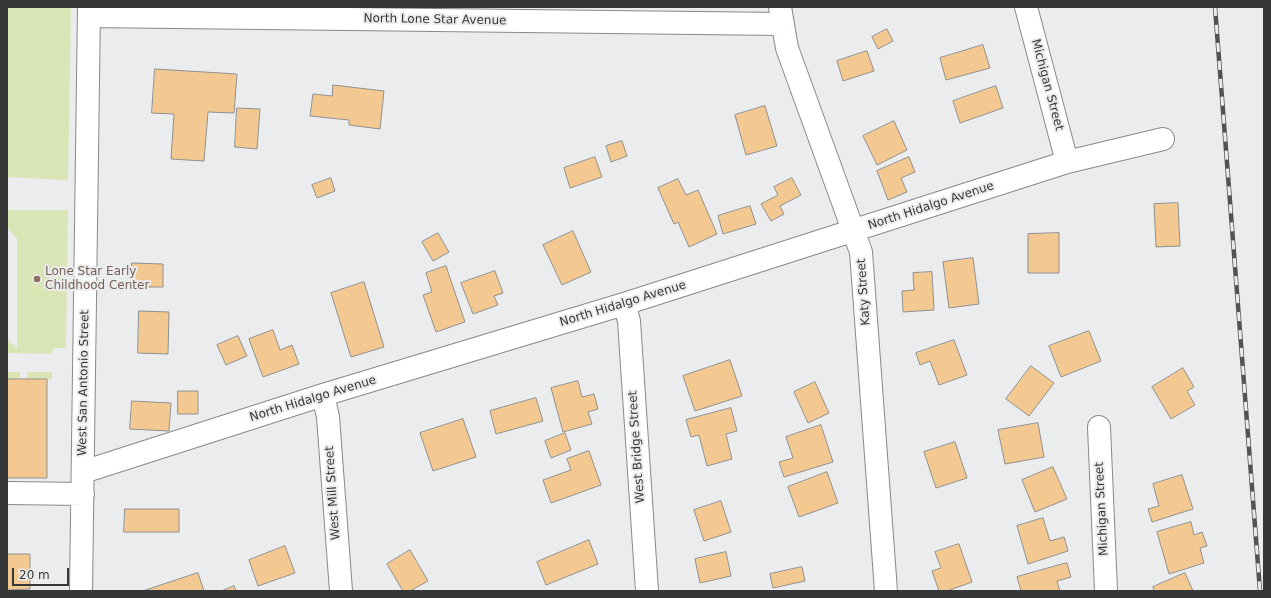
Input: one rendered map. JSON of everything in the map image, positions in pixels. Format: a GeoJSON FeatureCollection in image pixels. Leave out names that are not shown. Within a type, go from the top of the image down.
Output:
{"type":"FeatureCollection","features":[{"type":"Feature","properties":{"kind":"street","name":"Michigan Street"},"geometry":{"type":"LineString","coordinates":[[1026,7],[1067,162]]}},
{"type":"Feature","properties":{"kind":"street","name":"North Lone Star Avenue"},"geometry":{"type":"LineString","coordinates":[[89,12],[781,16]]}},
{"type":"Feature","properties":{"kind":"street","name":"West San Antonio Street"},"geometry":{"type":"LineString","coordinates":[[81,591],[89,12]]}},
{"type":"Feature","properties":{"kind":"street","name":"Katy Street"},"geometry":{"type":"LineString","coordinates":[[781,16],[787,48],[855,230],[861,252],[886,591]]}},
{"type":"Feature","properties":{"kind":"street","name":"North Hidalgo Avenue"},"geometry":{"type":"LineString","coordinates":[[83,472],[324,395],[624,304],[1067,162],[1163,139]]}},
{"type":"Feature","properties":{"kind":"street","name":"West Bridge Street"},"geometry":{"type":"LineString","coordinates":[[624,304],[629,322],[647,591]]}},
{"type":"Feature","properties":{"kind":"street","name":"West Mill Street"},"geometry":{"type":"LineString","coordinates":[[324,395],[328,417],[341,591]]}},
{"type":"Feature","properties":{"kind":"street","name":"Michigan Street"},"geometry":{"type":"LineString","coordinates":[[1099,427],[1106,591]]}},
{"type":"Feature","properties":{"kind":"street"},"geometry":{"type":"LineString","coordinates":[[7,494],[83,494]]}},
{"type":"Feature","properties":{"kind":"green space"},"geometry":{"type":"Polygon","coordinates":[[[7,7],[71,7],[68,180],[7,177],[7,7]]]}},
{"type":"Feature","properties":{"kind":"green space"},"geometry":{"type":"Polygon","coordinates":[[[7,210],[68,210],[66,348],[53,348],[52,354],[7,353],[7,339],[17,348],[17,238],[7,228],[7,210]]]}},
{"type":"Feature","properties":{"kind":"green space"},"geometry":{"type":"Polygon","coordinates":[[[7,372],[20,372],[20,379],[7,379],[7,372]]]}},
{"type":"Feature","properties":{"kind":"green space"},"geometry":{"type":"Polygon","coordinates":[[[27,372],[52,372],[52,379],[27,379],[27,372]]]}},
{"type":"Feature","properties":{"kind":"building"},"geometry":{"type":"Polygon","coordinates":[[[887,29],[893,41],[878,49],[872,37],[887,29]]]}},
{"type":"Feature","properties":{"kind":"building"},"geometry":{"type":"Polygon","coordinates":[[[983,45],[990,68],[946,80],[940,58],[983,45]]]}},
{"type":"Feature","properties":{"kind":"building"},"geometry":{"type":"Polygon","coordinates":[[[867,51],[874,71],[843,81],[837,61],[867,51]]]}},
{"type":"Feature","properties":{"kind":"building"},"geometry":{"type":"Polygon","coordinates":[[[155,69],[237,74],[234,113],[208,112],[204,161],[171,159],[174,114],[152,113],[155,69]]]}},
{"type":"Feature","properties":{"kind":"building"},"geometry":{"type":"Polygon","coordinates":[[[333,85],[384,91],[380,129],[349,125],[349,120],[310,116],[313,94],[332,96],[333,85]]]}},
{"type":"Feature","properties":{"kind":"building"},"geometry":{"type":"Polygon","coordinates":[[[996,86],[1003,108],[960,123],[953,101],[996,86]]]}},
{"type":"Feature","properties":{"kind":"building"},"geometry":{"type":"Polygon","coordinates":[[[765,106],[777,146],[746,155],[735,115],[765,106]]]}},
{"type":"Feature","properties":{"kind":"building"},"geometry":{"type":"Polygon","coordinates":[[[237,108],[260,109],[257,149],[235,147],[237,108]]]}},
{"type":"Feature","properties":{"kind":"building"},"geometry":{"type":"Polygon","coordinates":[[[894,121],[907,150],[877,165],[863,136],[894,121]]]}},
{"type":"Feature","properties":{"kind":"building"},"geometry":{"type":"Polygon","coordinates":[[[622,141],[627,156],[611,162],[606,146],[622,141]]]}},
{"type":"Feature","properties":{"kind":"building"},"geometry":{"type":"Polygon","coordinates":[[[595,157],[602,177],[570,188],[564,168],[595,157]]]}},
{"type":"Feature","properties":{"kind":"building"},"geometry":{"type":"Polygon","coordinates":[[[909,157],[915,172],[901,178],[907,192],[888,200],[877,171],[909,157]]]}},
{"type":"Feature","properties":{"kind":"building"},"geometry":{"type":"Polygon","coordinates":[[[331,178],[335,191],[317,198],[312,185],[331,178]]]}},
{"type":"Feature","properties":{"kind":"building"},"geometry":{"type":"Polygon","coordinates":[[[792,178],[801,195],[780,206],[784,214],[771,221],[761,204],[778,195],[774,187],[792,178]]]}},
{"type":"Feature","properties":{"kind":"building"},"geometry":{"type":"Polygon","coordinates":[[[678,179],[686,195],[698,190],[717,234],[689,247],[678,222],[674,224],[658,188],[678,179]]]}},
{"type":"Feature","properties":{"kind":"building"},"geometry":{"type":"Polygon","coordinates":[[[1178,203],[1180,246],[1156,247],[1154,204],[1178,203]]]}},
{"type":"Feature","properties":{"kind":"building"},"geometry":{"type":"Polygon","coordinates":[[[750,206],[756,224],[723,234],[718,216],[750,206]]]}},
{"type":"Feature","properties":{"kind":"building"},"geometry":{"type":"Polygon","coordinates":[[[573,231],[591,272],[562,285],[543,245],[573,231]]]}},
{"type":"Feature","properties":{"kind":"building"},"geometry":{"type":"Polygon","coordinates":[[[438,233],[449,252],[433,261],[422,242],[438,233]]]}},
{"type":"Feature","properties":{"kind":"building"},"geometry":{"type":"Polygon","coordinates":[[[1059,233],[1059,273],[1028,273],[1028,234],[1059,233]]]}},
{"type":"Feature","properties":{"kind":"building"},"geometry":{"type":"Polygon","coordinates":[[[973,258],[979,304],[949,308],[943,262],[973,258]]]}},
{"type":"Feature","properties":{"kind":"building"},"geometry":{"type":"Polygon","coordinates":[[[132,263],[163,264],[163,287],[131,287],[132,263]]]}},
{"type":"Feature","properties":{"kind":"building"},"geometry":{"type":"Polygon","coordinates":[[[446,266],[465,322],[436,332],[423,295],[432,292],[426,273],[446,266]]]}},
{"type":"Feature","properties":{"kind":"building"},"geometry":{"type":"Polygon","coordinates":[[[495,271],[503,293],[494,296],[498,305],[473,314],[461,283],[495,271]]]}},
{"type":"Feature","properties":{"kind":"building"},"geometry":{"type":"Polygon","coordinates":[[[932,272],[934,310],[903,312],[902,291],[914,290],[913,273],[932,272]]]}},
{"type":"Feature","properties":{"kind":"building"},"geometry":{"type":"Polygon","coordinates":[[[364,282],[384,347],[351,357],[331,293],[364,282]]]}},
{"type":"Feature","properties":{"kind":"building"},"geometry":{"type":"Polygon","coordinates":[[[139,311],[169,312],[168,354],[138,353],[139,311]]]}},
{"type":"Feature","properties":{"kind":"building"},"geometry":{"type":"Polygon","coordinates":[[[273,330],[280,350],[292,345],[299,364],[263,377],[249,339],[273,330]]]}},
{"type":"Feature","properties":{"kind":"building"},"geometry":{"type":"Polygon","coordinates":[[[1089,331],[1101,361],[1061,377],[1049,346],[1089,331]]]}},
{"type":"Feature","properties":{"kind":"building"},"geometry":{"type":"Polygon","coordinates":[[[238,336],[247,356],[226,365],[217,345],[238,336]]]}},
{"type":"Feature","properties":{"kind":"building"},"geometry":{"type":"Polygon","coordinates":[[[954,340],[967,375],[939,385],[930,361],[920,365],[916,353],[954,340]]]}},
{"type":"Feature","properties":{"kind":"building"},"geometry":{"type":"Polygon","coordinates":[[[730,360],[742,396],[695,411],[683,376],[730,360]]]}},
{"type":"Feature","properties":{"kind":"building"},"geometry":{"type":"Polygon","coordinates":[[[1031,366],[1054,383],[1029,416],[1006,399],[1031,366]]]}},
{"type":"Feature","properties":{"kind":"building"},"geometry":{"type":"Polygon","coordinates":[[[1183,368],[1194,387],[1187,391],[1195,405],[1171,419],[1152,387],[1183,368]]]}},
{"type":"Feature","properties":{"kind":"building"},"geometry":{"type":"Polygon","coordinates":[[[7,379],[47,379],[47,478],[7,478],[7,379]]]}},
{"type":"Feature","properties":{"kind":"building"},"geometry":{"type":"Polygon","coordinates":[[[578,381],[582,397],[594,394],[598,409],[588,412],[592,424],[563,432],[551,388],[578,381]]]}},
{"type":"Feature","properties":{"kind":"building"},"geometry":{"type":"Polygon","coordinates":[[[815,382],[829,413],[808,423],[794,392],[815,382]]]}},
{"type":"Feature","properties":{"kind":"building"},"geometry":{"type":"Polygon","coordinates":[[[178,391],[198,391],[198,414],[178,414],[178,391]]]}},
{"type":"Feature","properties":{"kind":"building"},"geometry":{"type":"Polygon","coordinates":[[[536,398],[543,421],[496,434],[490,411],[536,398]]]}},
{"type":"Feature","properties":{"kind":"building"},"geometry":{"type":"Polygon","coordinates":[[[132,401],[171,403],[169,431],[130,429],[132,401]]]}},
{"type":"Feature","properties":{"kind":"building"},"geometry":{"type":"Polygon","coordinates":[[[731,408],[737,431],[726,434],[732,459],[707,466],[699,435],[691,437],[686,420],[731,408]]]}},
{"type":"Feature","properties":{"kind":"building"},"geometry":{"type":"Polygon","coordinates":[[[463,419],[476,457],[433,471],[420,433],[463,419]]]}},
{"type":"Feature","properties":{"kind":"building"},"geometry":{"type":"Polygon","coordinates":[[[1038,423],[1044,457],[1005,464],[998,430],[1038,423]]]}},
{"type":"Feature","properties":{"kind":"building"},"geometry":{"type":"Polygon","coordinates":[[[821,425],[833,462],[784,477],[779,462],[793,458],[786,437],[821,425]]]}},
{"type":"Feature","properties":{"kind":"building"},"geometry":{"type":"Polygon","coordinates":[[[565,433],[571,450],[551,458],[545,441],[565,433]]]}},
{"type":"Feature","properties":{"kind":"building"},"geometry":{"type":"Polygon","coordinates":[[[955,442],[967,478],[936,488],[924,452],[955,442]]]}},
{"type":"Feature","properties":{"kind":"building"},"geometry":{"type":"Polygon","coordinates":[[[589,451],[601,485],[551,503],[543,480],[571,470],[567,459],[589,451]]]}},
{"type":"Feature","properties":{"kind":"building"},"geometry":{"type":"Polygon","coordinates":[[[1053,467],[1067,499],[1035,512],[1022,480],[1053,467]]]}},
{"type":"Feature","properties":{"kind":"building"},"geometry":{"type":"Polygon","coordinates":[[[827,472],[838,503],[799,517],[788,487],[827,472]]]}},
{"type":"Feature","properties":{"kind":"building"},"geometry":{"type":"Polygon","coordinates":[[[1182,475],[1193,509],[1152,522],[1148,509],[1159,506],[1153,484],[1182,475]]]}},
{"type":"Feature","properties":{"kind":"building"},"geometry":{"type":"Polygon","coordinates":[[[721,501],[731,532],[704,541],[694,510],[721,501]]]}},
{"type":"Feature","properties":{"kind":"building"},"geometry":{"type":"Polygon","coordinates":[[[125,509],[179,509],[179,532],[124,532],[125,509]]]}},
{"type":"Feature","properties":{"kind":"building"},"geometry":{"type":"Polygon","coordinates":[[[1043,518],[1050,541],[1064,537],[1068,551],[1028,564],[1017,526],[1043,518]]]}},
{"type":"Feature","properties":{"kind":"building"},"geometry":{"type":"Polygon","coordinates":[[[1191,522],[1194,535],[1202,532],[1207,546],[1200,548],[1204,563],[1169,574],[1157,532],[1191,522]]]}},
{"type":"Feature","properties":{"kind":"building"},"geometry":{"type":"Polygon","coordinates":[[[589,540],[598,564],[546,585],[537,562],[589,540]]]}},
{"type":"Feature","properties":{"kind":"building"},"geometry":{"type":"Polygon","coordinates":[[[959,544],[972,582],[947,591],[939,591],[932,571],[941,568],[935,552],[959,544]]]}},
{"type":"Feature","properties":{"kind":"building"},"geometry":{"type":"Polygon","coordinates":[[[285,546],[295,573],[258,586],[249,560],[285,546]]]}},
{"type":"Feature","properties":{"kind":"building"},"geometry":{"type":"Polygon","coordinates":[[[410,550],[428,581],[410,591],[403,591],[387,564],[410,550]]]}},
{"type":"Feature","properties":{"kind":"building"},"geometry":{"type":"Polygon","coordinates":[[[726,552],[731,576],[700,583],[695,559],[726,552]]]}},
{"type":"Feature","properties":{"kind":"building"},"geometry":{"type":"Polygon","coordinates":[[[7,554],[30,554],[30,589],[7,590],[7,554]]]}},
{"type":"Feature","properties":{"kind":"building"},"geometry":{"type":"Polygon","coordinates":[[[1067,563],[1071,577],[1057,581],[1060,591],[1021,591],[1017,577],[1067,563]]]}},
{"type":"Feature","properties":{"kind":"building"},"geometry":{"type":"Polygon","coordinates":[[[802,567],[805,581],[773,588],[770,574],[802,567]]]}},
{"type":"Feature","properties":{"kind":"building"},"geometry":{"type":"Polygon","coordinates":[[[198,573],[204,591],[143,591],[198,573]]]}},
{"type":"Feature","properties":{"kind":"building"},"geometry":{"type":"Polygon","coordinates":[[[1185,573],[1193,591],[1154,591],[1153,587],[1185,573]]]}},
{"type":"Feature","properties":{"kind":"building"},"geometry":{"type":"Polygon","coordinates":[[[234,586],[236,591],[222,591],[234,586]]]}},
{"type":"Feature","properties":{"kind":"railway"},"geometry":{"type":"LineString","coordinates":[[1215,7],[1260,591]]}},
{"type":"Feature","properties":{"kind":"place","name":"Lone Star Early Childhood Center"},"geometry":{"type":"Point","coordinates":[37,279]}}]}
